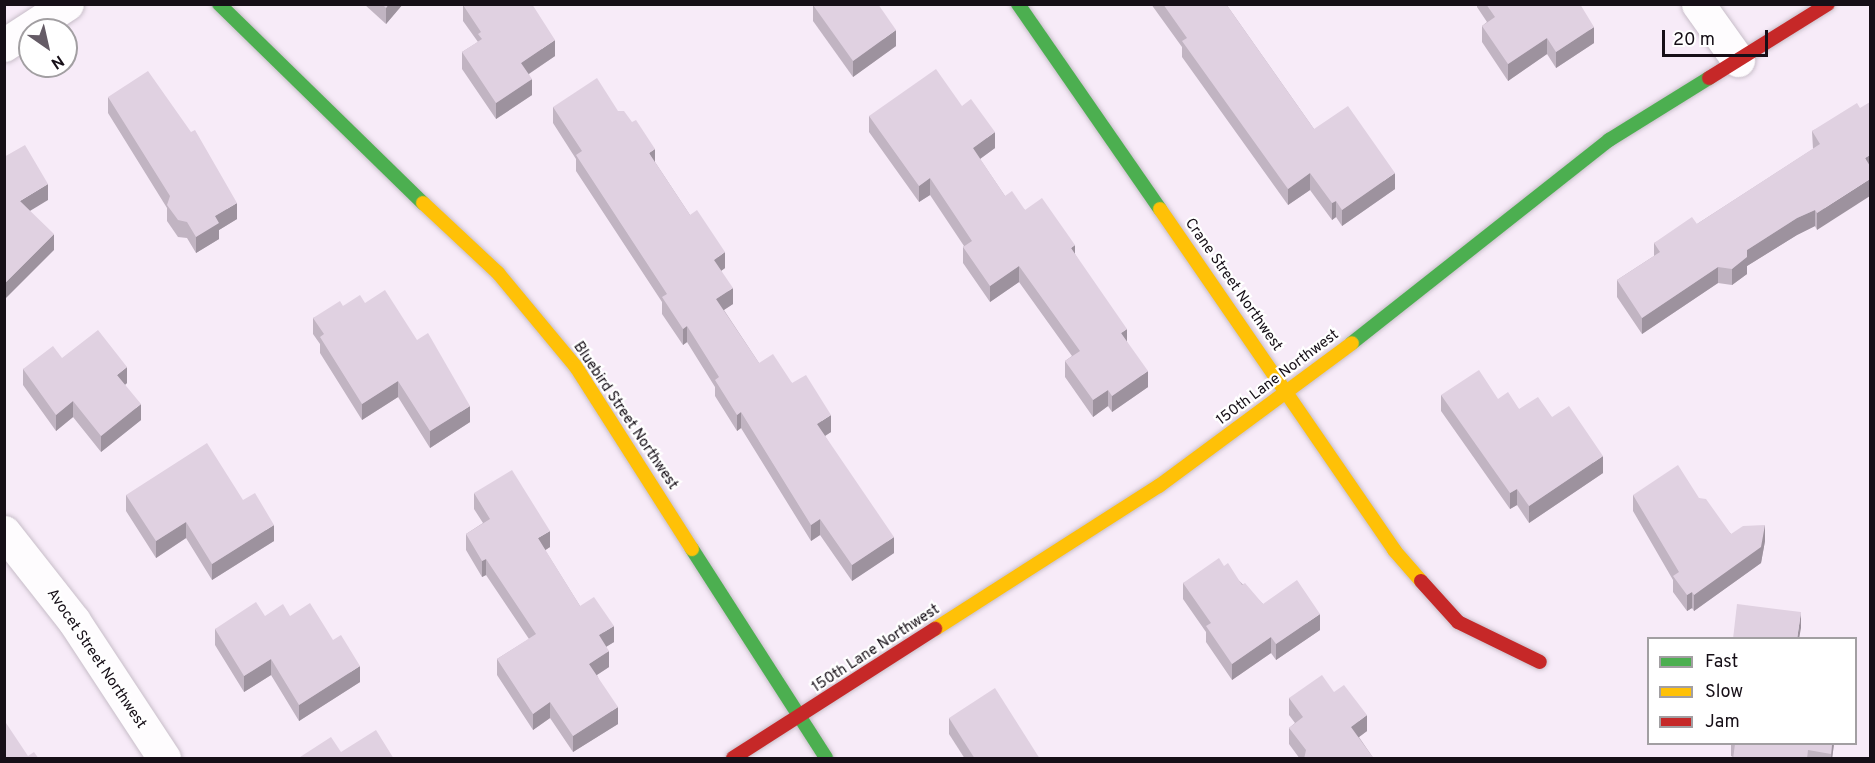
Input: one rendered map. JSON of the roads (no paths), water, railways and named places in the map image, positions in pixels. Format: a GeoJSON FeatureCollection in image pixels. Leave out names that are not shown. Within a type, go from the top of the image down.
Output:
{"type":"FeatureCollection","features":[{"type":"Feature","properties":{"kind":"street"},"geometry":{"type":"LineString","coordinates":[[4,45],[67,4]]}},
{"type":"Feature","properties":{"kind":"street","name":"Bluebird Street Northwest"},"geometry":{"type":"LineString","coordinates":[[219,4],[350,135],[498,273],[576,367],[826,759]]}},
{"type":"Feature","properties":{"kind":"street","name":"Crane Street Northwest"},"geometry":{"type":"LineString","coordinates":[[1018,4],[1394,550],[1458,622],[1540,662]]}},
{"type":"Feature","properties":{"kind":"street"},"geometry":{"type":"LineString","coordinates":[[1698,4],[1738,60]]}},
{"type":"Feature","properties":{"kind":"street","name":"150th Lane Northwest"},"geometry":{"type":"LineString","coordinates":[[733,759],[1159,486],[1288,394],[1609,140],[1828,4]]}},
{"type":"Feature","properties":{"kind":"street","name":"Avocet Street Northwest"},"geometry":{"type":"LineString","coordinates":[[4,532],[74,621],[164,759]]}}]}
